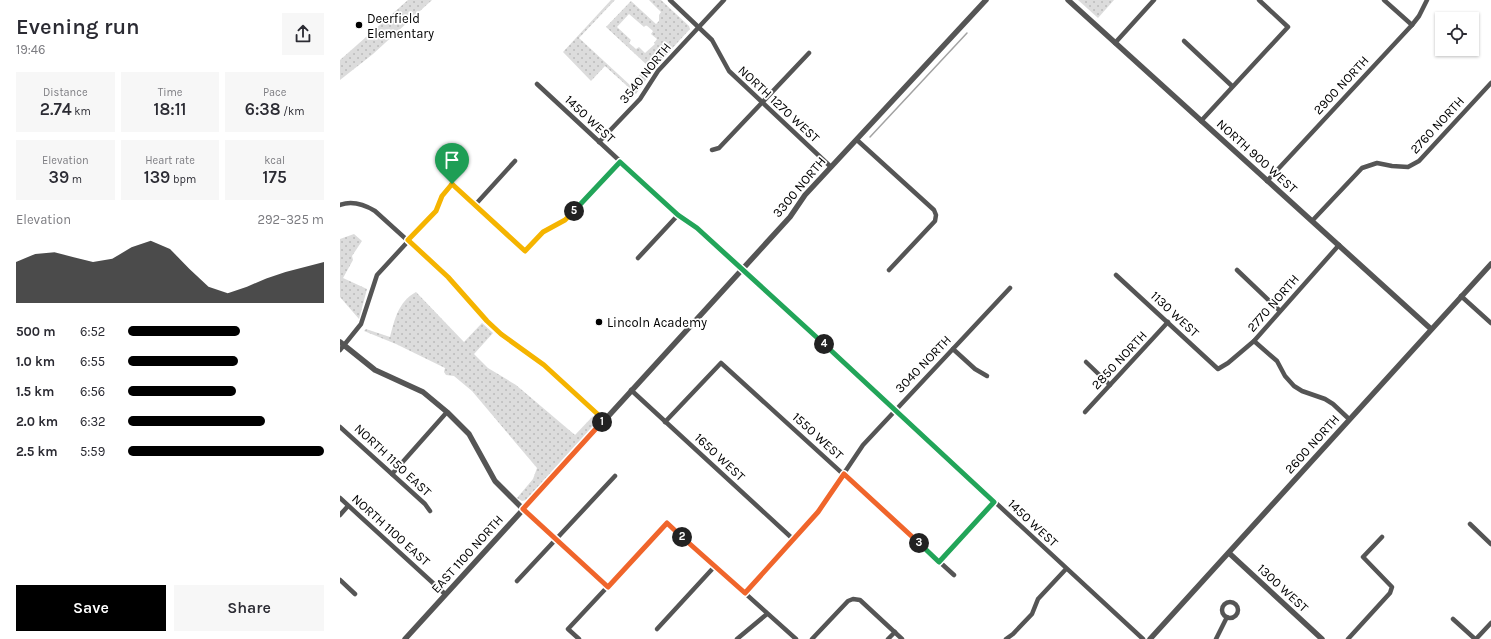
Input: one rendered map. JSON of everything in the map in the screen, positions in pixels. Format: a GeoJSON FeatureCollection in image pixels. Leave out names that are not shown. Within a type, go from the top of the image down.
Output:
{"type":"FeatureCollection","features":[{"type":"Feature","properties":{"kind":"street","name":"NORTH 1270 WEST"},"geometry":{"type":"LineString","coordinates":[[670,0],[712,40],[729,71],[831,166]]}},
{"type":"Feature","properties":{"kind":"street","name":"3540 NORTH"},"geometry":{"type":"LineString","coordinates":[[599,142],[640,99],[658,71],[724,0]]}},
{"type":"Feature","properties":{"kind":"street","name":"3300 NORTH"},"geometry":{"type":"LineString","coordinates":[[626,395],[790,217],[805,196],[831,166],[857,140],[986,0]]}},
{"type":"Feature","properties":{"kind":"street","name":"NORTH 900 WEST"},"geometry":{"type":"LineString","coordinates":[[1068,0],[1431,329]]}},
{"type":"Feature","properties":{"kind":"street"},"geometry":{"type":"LineString","coordinates":[[1115,43],[1154,0]]}},
{"type":"Feature","properties":{"kind":"street"},"geometry":{"type":"LineString","coordinates":[[1201,121],[1288,27],[1259,0]]}},
{"type":"Feature","properties":{"kind":"street"},"geometry":{"type":"LineString","coordinates":[[1384,0],[1412,25]]}},
{"type":"Feature","properties":{"kind":"street","name":"2900 NORTH"},"geometry":{"type":"LineString","coordinates":[[1267,181],[1412,25],[1419,16],[1427,0]]}},
{"type":"Feature","properties":{"kind":"street"},"geometry":{"type":"LineString","coordinates":[[1184,41],[1232,86]]}},
{"type":"Feature","properties":{"kind":"street"},"geometry":{"type":"LineString","coordinates":[[712,150],[719,148],[809,53]]}},
{"type":"Feature","properties":{"kind":"street","name":"2760 NORTH"},"geometry":{"type":"LineString","coordinates":[[1312,221],[1362,168],[1377,163],[1408,167],[1419,161],[1491,83]]}},
{"type":"Feature","properties":{"kind":"street","name":"1450 WEST"},"geometry":{"type":"LineString","coordinates":[[537,84],[678,215],[697,228],[742,268],[1143,639]]}},
{"type":"Feature","properties":{"kind":"street"},"geometry":{"type":"LineString","coordinates":[[857,140],[934,210],[936,215],[935,220],[888,270]]}},
{"type":"Feature","properties":{"kind":"street"},"geometry":{"type":"LineString","coordinates":[[475,205],[515,161]]}},
{"type":"Feature","properties":{"kind":"street"},"geometry":{"type":"LineString","coordinates":[[608,587],[556,540],[495,481],[469,434],[447,412],[423,392],[374,370],[341,346],[361,324],[377,275],[436,211],[442,196],[452,184],[525,251],[543,232],[565,220],[620,162]]}},
{"type":"Feature","properties":{"kind":"street"},"geometry":{"type":"LineString","coordinates":[[340,205],[353,203],[365,205],[375,211],[448,277],[487,321],[501,334],[544,365],[604,420]]}},
{"type":"Feature","properties":{"kind":"street"},"geometry":{"type":"LineString","coordinates":[[638,258],[678,215]]}},
{"type":"Feature","properties":{"kind":"street","name":"2770 NORTH"},"geometry":{"type":"LineString","coordinates":[[1218,369],[1228,363],[1254,341],[1339,246]]}},
{"type":"Feature","properties":{"kind":"street","name":"2600 NORTH"},"geometry":{"type":"LineString","coordinates":[[1150,639],[1349,418],[1491,264]]}},
{"type":"Feature","properties":{"kind":"street"},"geometry":{"type":"LineString","coordinates":[[1237,270],[1280,311]]}},
{"type":"Feature","properties":{"kind":"street","name":"1130 WEST"},"geometry":{"type":"LineString","coordinates":[[1116,275],[1218,369]]}},
{"type":"Feature","properties":{"kind":"street","name":"3040 NORTH"},"geometry":{"type":"LineString","coordinates":[[745,593],[818,512],[863,445],[1010,288]]}},
{"type":"Feature","properties":{"kind":"street"},"geometry":{"type":"LineString","coordinates":[[1462,296],[1491,323]]}},
{"type":"Feature","properties":{"kind":"street","name":"2850 NORTH"},"geometry":{"type":"LineString","coordinates":[[1085,412],[1168,322]]}},
{"type":"Feature","properties":{"kind":"street"},"geometry":{"type":"LineString","coordinates":[[1254,341],[1277,361],[1285,376],[1294,386],[1302,392],[1325,399],[1349,418]]}},
{"type":"Feature","properties":{"kind":"street"},"geometry":{"type":"LineString","coordinates":[[953,349],[975,369],[987,376]]}},
{"type":"Feature","properties":{"kind":"street","name":"1550 WEST"},"geometry":{"type":"LineString","coordinates":[[665,422],[721,362],[954,575]]}},
{"type":"Feature","properties":{"kind":"street"},"geometry":{"type":"LineString","coordinates":[[1086,362],[1110,385]]}},
{"type":"Feature","properties":{"kind":"street","name":"1650 WEST"},"geometry":{"type":"LineString","coordinates":[[631,390],[794,540]]}},
{"type":"Feature","properties":{"kind":"street","name":"EAST 1100 NORTH"},"geometry":{"type":"LineString","coordinates":[[405,639],[626,395]]}},
{"type":"Feature","properties":{"kind":"street"},"geometry":{"type":"LineString","coordinates":[[392,474],[447,412]]}},
{"type":"Feature","properties":{"kind":"street","name":"NORTH 1150 EAST"},"geometry":{"type":"LineString","coordinates":[[340,427],[425,504],[430,511]]}},
{"type":"Feature","properties":{"kind":"street"},"geometry":{"type":"LineString","coordinates":[[517,581],[615,476]]}},
{"type":"Feature","properties":{"kind":"street","name":"NORTH 1100 EAST"},"geometry":{"type":"LineString","coordinates":[[340,498],[445,594]]}},
{"type":"Feature","properties":{"kind":"street"},"geometry":{"type":"LineString","coordinates":[[939,562],[994,502]]}},
{"type":"Feature","properties":{"kind":"street"},"geometry":{"type":"LineString","coordinates":[[340,515],[348,506]]}},
{"type":"Feature","properties":{"kind":"street"},"geometry":{"type":"LineString","coordinates":[[579,639],[568,629],[667,523],[796,639]]}},
{"type":"Feature","properties":{"kind":"street"},"geometry":{"type":"LineString","coordinates":[[1470,524],[1491,544]]}},
{"type":"Feature","properties":{"kind":"street"},"geometry":{"type":"LineString","coordinates":[[1348,639],[1390,593],[1392,587],[1389,582],[1363,557],[1382,538]]}},
{"type":"Feature","properties":{"kind":"street","name":"1300 WEST"},"geometry":{"type":"LineString","coordinates":[[1229,553],[1322,639]]}},
{"type":"Feature","properties":{"kind":"street"},"geometry":{"type":"LineString","coordinates":[[657,629],[715,566]]}},
{"type":"Feature","properties":{"kind":"street"},"geometry":{"type":"LineString","coordinates":[[1006,639],[1013,634],[1032,614],[1038,599],[1066,569]]}},
{"type":"Feature","properties":{"kind":"street"},"geometry":{"type":"LineString","coordinates":[[340,580],[355,594]]}},
{"type":"Feature","properties":{"kind":"street"},"geometry":{"type":"LineString","coordinates":[[812,639],[848,601],[853,598],[860,600],[902,639]]}},
{"type":"Feature","properties":{"kind":"street"},"geometry":{"type":"LineString","coordinates":[[737,639],[767,614]]}},
{"type":"Feature","properties":{"kind":"street"},"geometry":{"type":"LineString","coordinates":[[1216,639],[1227,617]]}},
{"type":"Feature","properties":{"kind":"street"},"geometry":{"type":"LineString","coordinates":[[1453,619],[1476,639],[1491,623]]}},
{"type":"Feature","properties":{"kind":"street"},"geometry":{"type":"LineString","coordinates":[[888,639],[895,632]]}},
{"type":"Feature","properties":{"kind":"shaded area"},"geometry":{"type":"Polygon","coordinates":[[[408,0],[432,0],[373,54],[340,80],[340,60],[408,0]]]}},
{"type":"Feature","properties":{"kind":"shaded area"},"geometry":{"type":"Polygon","coordinates":[[[611,0],[615,0],[579,38],[631,86],[647,65],[606,27],[631,1],[656,24],[659,21],[659,15],[661,12],[649,0],[661,0],[689,26],[690,29],[654,68],[636,94],[605,66],[591,81],[563,52],[611,0]],[[629,14],[617,27],[631,40],[629,43],[636,49],[639,47],[645,53],[655,44],[654,43],[657,39],[651,34],[653,31],[646,25],[644,27],[629,14]]]}},
{"type":"Feature","properties":{"kind":"shaded area"},"geometry":{"type":"Polygon","coordinates":[[[1078,0],[1114,0],[1098,18],[1078,0]]]}},
{"type":"Feature","properties":{"kind":"shaded area"},"geometry":{"type":"Polygon","coordinates":[[[354,234],[362,241],[352,256],[353,260],[343,278],[367,289],[359,319],[340,297],[340,239],[354,234]]]}},
{"type":"Feature","properties":{"kind":"shaded area"},"geometry":{"type":"Polygon","coordinates":[[[416,292],[464,342],[482,323],[493,333],[474,354],[488,368],[516,385],[575,435],[593,416],[595,417],[595,424],[526,500],[522,501],[517,498],[533,479],[537,468],[472,391],[454,376],[446,375],[444,372],[445,368],[396,344],[364,331],[366,329],[390,337],[401,306],[416,292]]]}},
{"type":"Feature","properties":{"kind":"waterway"},"geometry":{"type":"LineString","coordinates":[[870,137],[967,33]]}},
{"type":"Feature","properties":{"kind":"place","name":"Deerfield Elementary"},"geometry":{"type":"Point","coordinates":[359,25]}},
{"type":"Feature","properties":{"kind":"place","name":"Lincoln Academy"},"geometry":{"type":"Point","coordinates":[599,322]}},
{"type":"Feature","properties":{"kind":"route"},"geometry":{"type":"LineString","coordinates":[[620,162],[678,215],[697,228],[742,268],[994,502],[939,562],[844,474],[818,512],[745,593],[667,523],[608,587],[523,509],[604,420],[544,365],[501,334],[487,321],[448,277],[408,240],[436,211],[442,196],[452,184],[525,251],[543,232],[565,220],[620,162]]}}]}
